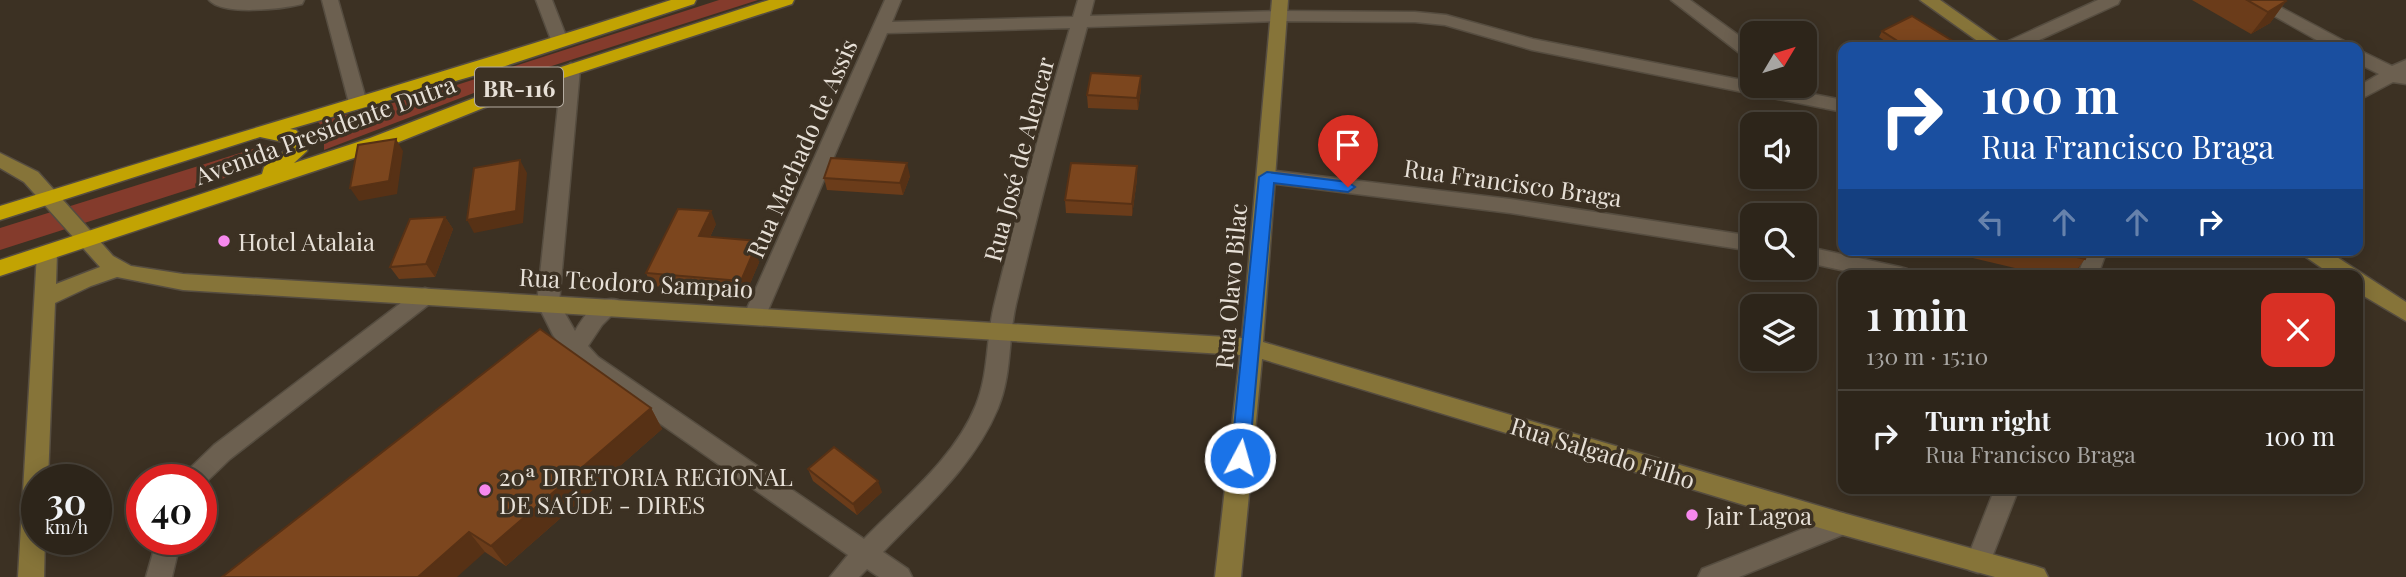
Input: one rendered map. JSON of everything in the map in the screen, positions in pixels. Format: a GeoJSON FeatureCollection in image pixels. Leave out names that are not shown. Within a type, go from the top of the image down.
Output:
{"type":"FeatureCollection","features":[{"type":"Feature","properties":{"kind":"highway","name":"Avenida Presidente Dutra"},"geometry":{"type":"LineString","coordinates":[[0,213],[249,134],[484,67],[688,0]]}},
{"type":"Feature","properties":{"kind":"highway","name":"Avenida Presidente Dutra"},"geometry":{"type":"LineString","coordinates":[[0,268],[377,143],[475,103],[571,69],[786,0]]}},
{"type":"Feature","properties":{"kind":"highway"},"geometry":{"type":"LineString","coordinates":[[249,134],[289,135],[297,141],[297,150],[286,162],[255,183]]}},
{"type":"Feature","properties":{"kind":"street"},"geometry":{"type":"LineString","coordinates":[[217,0],[262,6],[296,0]]}},
{"type":"Feature","properties":{"kind":"street"},"geometry":{"type":"LineString","coordinates":[[330,0],[358,103]]}},
{"type":"Feature","properties":{"kind":"street"},"geometry":{"type":"LineString","coordinates":[[544,0],[559,41]]}},
{"type":"Feature","properties":{"kind":"street","name":"Rua Machado de Assis"},"geometry":{"type":"LineString","coordinates":[[755,315],[893,0]]}},
{"type":"Feature","properties":{"kind":"street","name":"Rua José de Alencar"},"geometry":{"type":"LineString","coordinates":[[843,577],[961,453],[974,435],[996,382],[999,331],[1032,193],[1086,0]]}},
{"type":"Feature","properties":{"kind":"street"},"geometry":{"type":"LineString","coordinates":[[1446,20],[1448,0]]}},
{"type":"Feature","properties":{"kind":"street"},"geometry":{"type":"LineString","coordinates":[[1679,0],[1740,45]]}},
{"type":"Feature","properties":{"kind":"street"},"geometry":{"type":"LineString","coordinates":[[1928,0],[1991,42]]}},
{"type":"Feature","properties":{"kind":"street"},"geometry":{"type":"LineString","coordinates":[[2021,42],[2112,0]]}},
{"type":"Feature","properties":{"kind":"street"},"geometry":{"type":"LineString","coordinates":[[2254,0],[2333,42]]}},
{"type":"Feature","properties":{"kind":"street"},"geometry":{"type":"LineString","coordinates":[[880,28],[1079,24],[1279,8],[1446,20],[1532,44],[1838,105]]}},
{"type":"Feature","properties":{"kind":"street","name":"Rua Olavo Bilac"},"geometry":{"type":"LineString","coordinates":[[1228,577],[1252,347],[1279,8]]}},
{"type":"Feature","properties":{"kind":"street"},"geometry":{"type":"LineString","coordinates":[[2363,58],[2402,74]]}},
{"type":"Feature","properties":{"kind":"street"},"geometry":{"type":"LineString","coordinates":[[571,69],[548,303],[561,330],[590,363],[899,577]]}},
{"type":"Feature","properties":{"kind":"street"},"geometry":{"type":"LineString","coordinates":[[2363,92],[2402,74]]}},
{"type":"Feature","properties":{"kind":"street"},"geometry":{"type":"LineString","coordinates":[[1813,98],[1817,101]]}},
{"type":"Feature","properties":{"kind":"street","name":"Rua Teodoro Sampaio"},"geometry":{"type":"LineString","coordinates":[[0,160],[31,177],[106,261],[136,275],[183,282],[1252,347]]}},
{"type":"Feature","properties":{"kind":"street","name":"Rua Francisco Braga"},"geometry":{"type":"LineString","coordinates":[[1267,177],[1510,206],[1740,242]]}},
{"type":"Feature","properties":{"kind":"street"},"geometry":{"type":"LineString","coordinates":[[31,577],[47,253]]}},
{"type":"Feature","properties":{"kind":"street"},"geometry":{"type":"LineString","coordinates":[[2319,256],[2340,270]]}},
{"type":"Feature","properties":{"kind":"street"},"geometry":{"type":"LineString","coordinates":[[1817,257],[1877,270]]}},
{"type":"Feature","properties":{"kind":"street"},"geometry":{"type":"LineString","coordinates":[[46,298],[84,280],[119,269]]}},
{"type":"Feature","properties":{"kind":"street"},"geometry":{"type":"LineString","coordinates":[[2363,285],[2406,313]]}},
{"type":"Feature","properties":{"kind":"street"},"geometry":{"type":"LineString","coordinates":[[210,464],[425,296]]}},
{"type":"Feature","properties":{"kind":"street"},"geometry":{"type":"LineString","coordinates":[[575,349],[594,319],[610,306]]}},
{"type":"Feature","properties":{"kind":"street","name":"Rua Salgado Filho"},"geometry":{"type":"LineString","coordinates":[[1252,347],[1843,524],[2035,577]]}},
{"type":"Feature","properties":{"kind":"street"},"geometry":{"type":"LineString","coordinates":[[1978,562],[2005,494]]}},
{"type":"Feature","properties":{"kind":"street"},"geometry":{"type":"LineString","coordinates":[[1711,577],[1843,524]]}},
{"type":"Feature","properties":{"kind":"street"},"geometry":{"type":"LineString","coordinates":[[159,577],[165,555]]}},
{"type":"Feature","properties":{"kind":"shaded area"},"geometry":{"type":"Polygon","coordinates":[[[719,0],[758,0],[508,80],[324,150],[324,129],[318,122],[432,93],[719,0]]]}},
{"type":"Feature","properties":{"kind":"shaded area"},"geometry":{"type":"Polygon","coordinates":[[[269,144],[277,146],[277,154],[271,161],[259,167],[0,250],[0,228],[269,144]]]}},
{"type":"Feature","properties":{"kind":"building"},"geometry":{"type":"Polygon","coordinates":[[[2247,0],[2285,0],[2286,1],[2268,12],[2247,0]]]}},
{"type":"Feature","properties":{"kind":"building"},"geometry":{"type":"Polygon","coordinates":[[[1912,16],[1951,40],[1899,42],[1882,31],[1912,16]]]}},
{"type":"Feature","properties":{"kind":"building"},"geometry":{"type":"Polygon","coordinates":[[[1091,73],[1141,76],[1137,98],[1087,95],[1091,73]]]}},
{"type":"Feature","properties":{"kind":"building"},"geometry":{"type":"Polygon","coordinates":[[[396,139],[389,181],[350,188],[358,145],[396,139]]]}},
{"type":"Feature","properties":{"kind":"building"},"geometry":{"type":"Polygon","coordinates":[[[831,158],[907,163],[900,183],[824,178],[831,158]]]}},
{"type":"Feature","properties":{"kind":"building"},"geometry":{"type":"Polygon","coordinates":[[[520,160],[516,211],[467,220],[474,168],[520,160]]]}},
{"type":"Feature","properties":{"kind":"building"},"geometry":{"type":"Polygon","coordinates":[[[1071,163],[1137,166],[1132,204],[1065,200],[1071,163]]]}},
{"type":"Feature","properties":{"kind":"building"},"geometry":{"type":"Polygon","coordinates":[[[678,209],[711,211],[699,236],[758,241],[741,281],[646,273],[678,209]]]}},
{"type":"Feature","properties":{"kind":"building"},"geometry":{"type":"Polygon","coordinates":[[[445,217],[426,264],[390,267],[410,219],[445,217]]]}},
{"type":"Feature","properties":{"kind":"building","name":"20ª DIRETORIA REGIONAL DE SAÚDE - DIRES"},"geometry":{"type":"Polygon","coordinates":[[[540,329],[651,408],[491,546],[469,532],[418,577],[222,577],[540,329]]]}},
{"type":"Feature","properties":{"kind":"building"},"geometry":{"type":"Polygon","coordinates":[[[834,447],[878,481],[853,504],[808,469],[834,447]]]}},
{"type":"Feature","properties":{"kind":"place","name":"Hotel Atalaia"},"geometry":{"type":"Point","coordinates":[224,241]}},
{"type":"Feature","properties":{"kind":"place","name":"20ª DIRETORIA REGIONAL DE SAÚDE - DIRES"},"geometry":{"type":"Point","coordinates":[485,490]}},
{"type":"Feature","properties":{"kind":"place","name":"Jair Lagoa"},"geometry":{"type":"Point","coordinates":[1692,515]}},
{"type":"Feature","properties":{"kind":"route"},"geometry":{"type":"LineString","coordinates":[[1240,458],[1267,177],[1348,187]]}}]}
